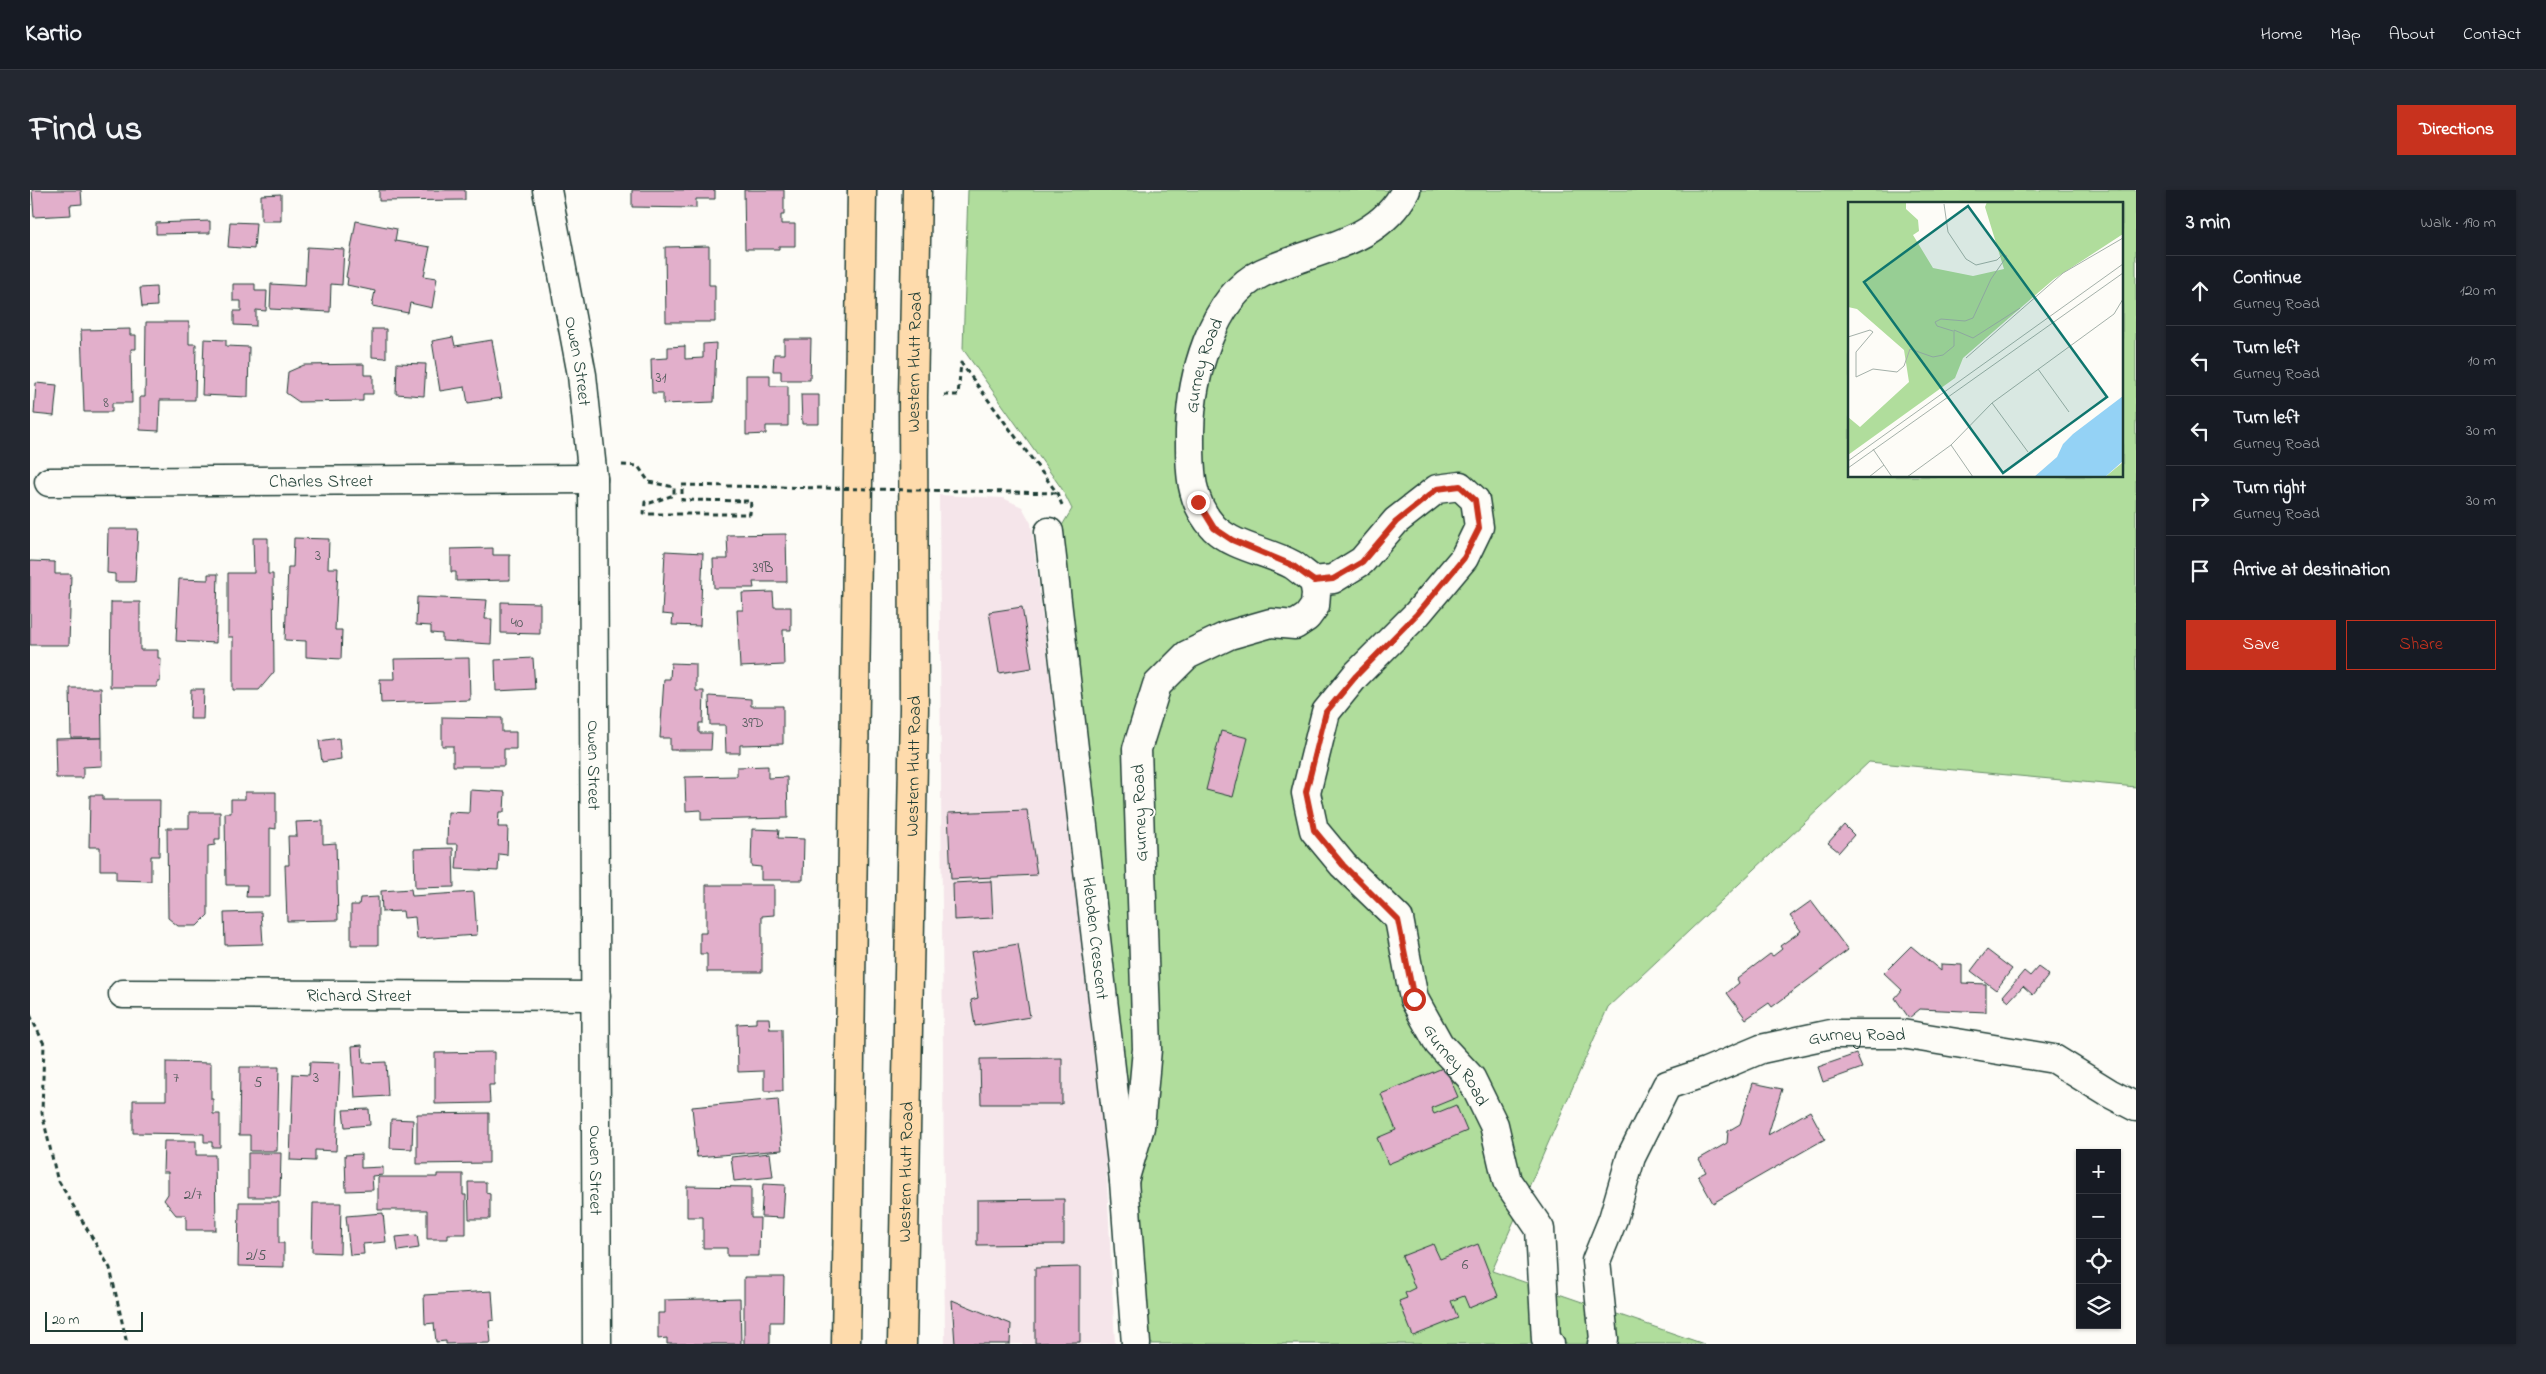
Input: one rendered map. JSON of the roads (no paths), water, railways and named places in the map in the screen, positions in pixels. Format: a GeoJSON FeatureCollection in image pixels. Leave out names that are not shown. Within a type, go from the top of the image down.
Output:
{"type":"FeatureCollection","features":[{"type":"Feature","properties":{"kind":"highway"},"geometry":{"type":"LineString","coordinates":[[846,1344],[862,190]]}},
{"type":"Feature","properties":{"kind":"highway","name":"Western Hutt Road"},"geometry":{"type":"LineString","coordinates":[[902,1344],[914,708],[912,397],[917,190]]}},
{"type":"Feature","properties":{"kind":"street","name":"Owen Street"},"geometry":{"type":"LineString","coordinates":[[547,190],[582,374],[593,479],[597,1344]]}},
{"type":"Feature","properties":{"kind":"street","name":"Gurney Road"},"geometry":{"type":"LineString","coordinates":[[1406,190],[1396,207],[1385,219],[1353,239],[1260,273],[1235,294],[1213,327],[1195,377],[1190,428],[1190,480],[1198,502],[1214,528],[1232,540],[1292,565],[1314,581],[1333,579],[1362,562],[1396,522],[1437,489],[1460,486],[1475,500],[1479,528],[1464,558],[1417,614],[1356,676],[1326,712],[1306,792],[1314,830],[1343,865],[1398,920],[1414,999],[1439,1044],[1471,1078],[1494,1125],[1507,1181],[1540,1229],[1546,1340],[1550,1344]]}},
{"type":"Feature","properties":{"kind":"street","name":"Charles Street"},"geometry":{"type":"LineString","coordinates":[[49,482],[593,479]]}},
{"type":"Feature","properties":{"kind":"street","name":"Hebden Crescent"},"geometry":{"type":"LineString","coordinates":[[1049,532],[1124,1181],[1136,1344]]}},
{"type":"Feature","properties":{"kind":"street","name":"Gurney Road"},"geometry":{"type":"LineString","coordinates":[[1124,1181],[1140,1127],[1147,1049],[1137,749],[1157,685],[1187,655],[1229,636],[1271,623],[1295,625],[1307,617],[1315,606],[1314,581]]}},
{"type":"Feature","properties":{"kind":"street","name":"Richard Street"},"geometry":{"type":"LineString","coordinates":[[123,994],[596,996]]}},
{"type":"Feature","properties":{"kind":"street","name":"Gurney Road"},"geometry":{"type":"LineString","coordinates":[[1602,1344],[1604,1339],[1596,1261],[1612,1219],[1631,1157],[1667,1085],[1706,1072],[1761,1049],[1831,1034],[1902,1034],[2054,1060],[2109,1093],[2136,1106]]}}]}
